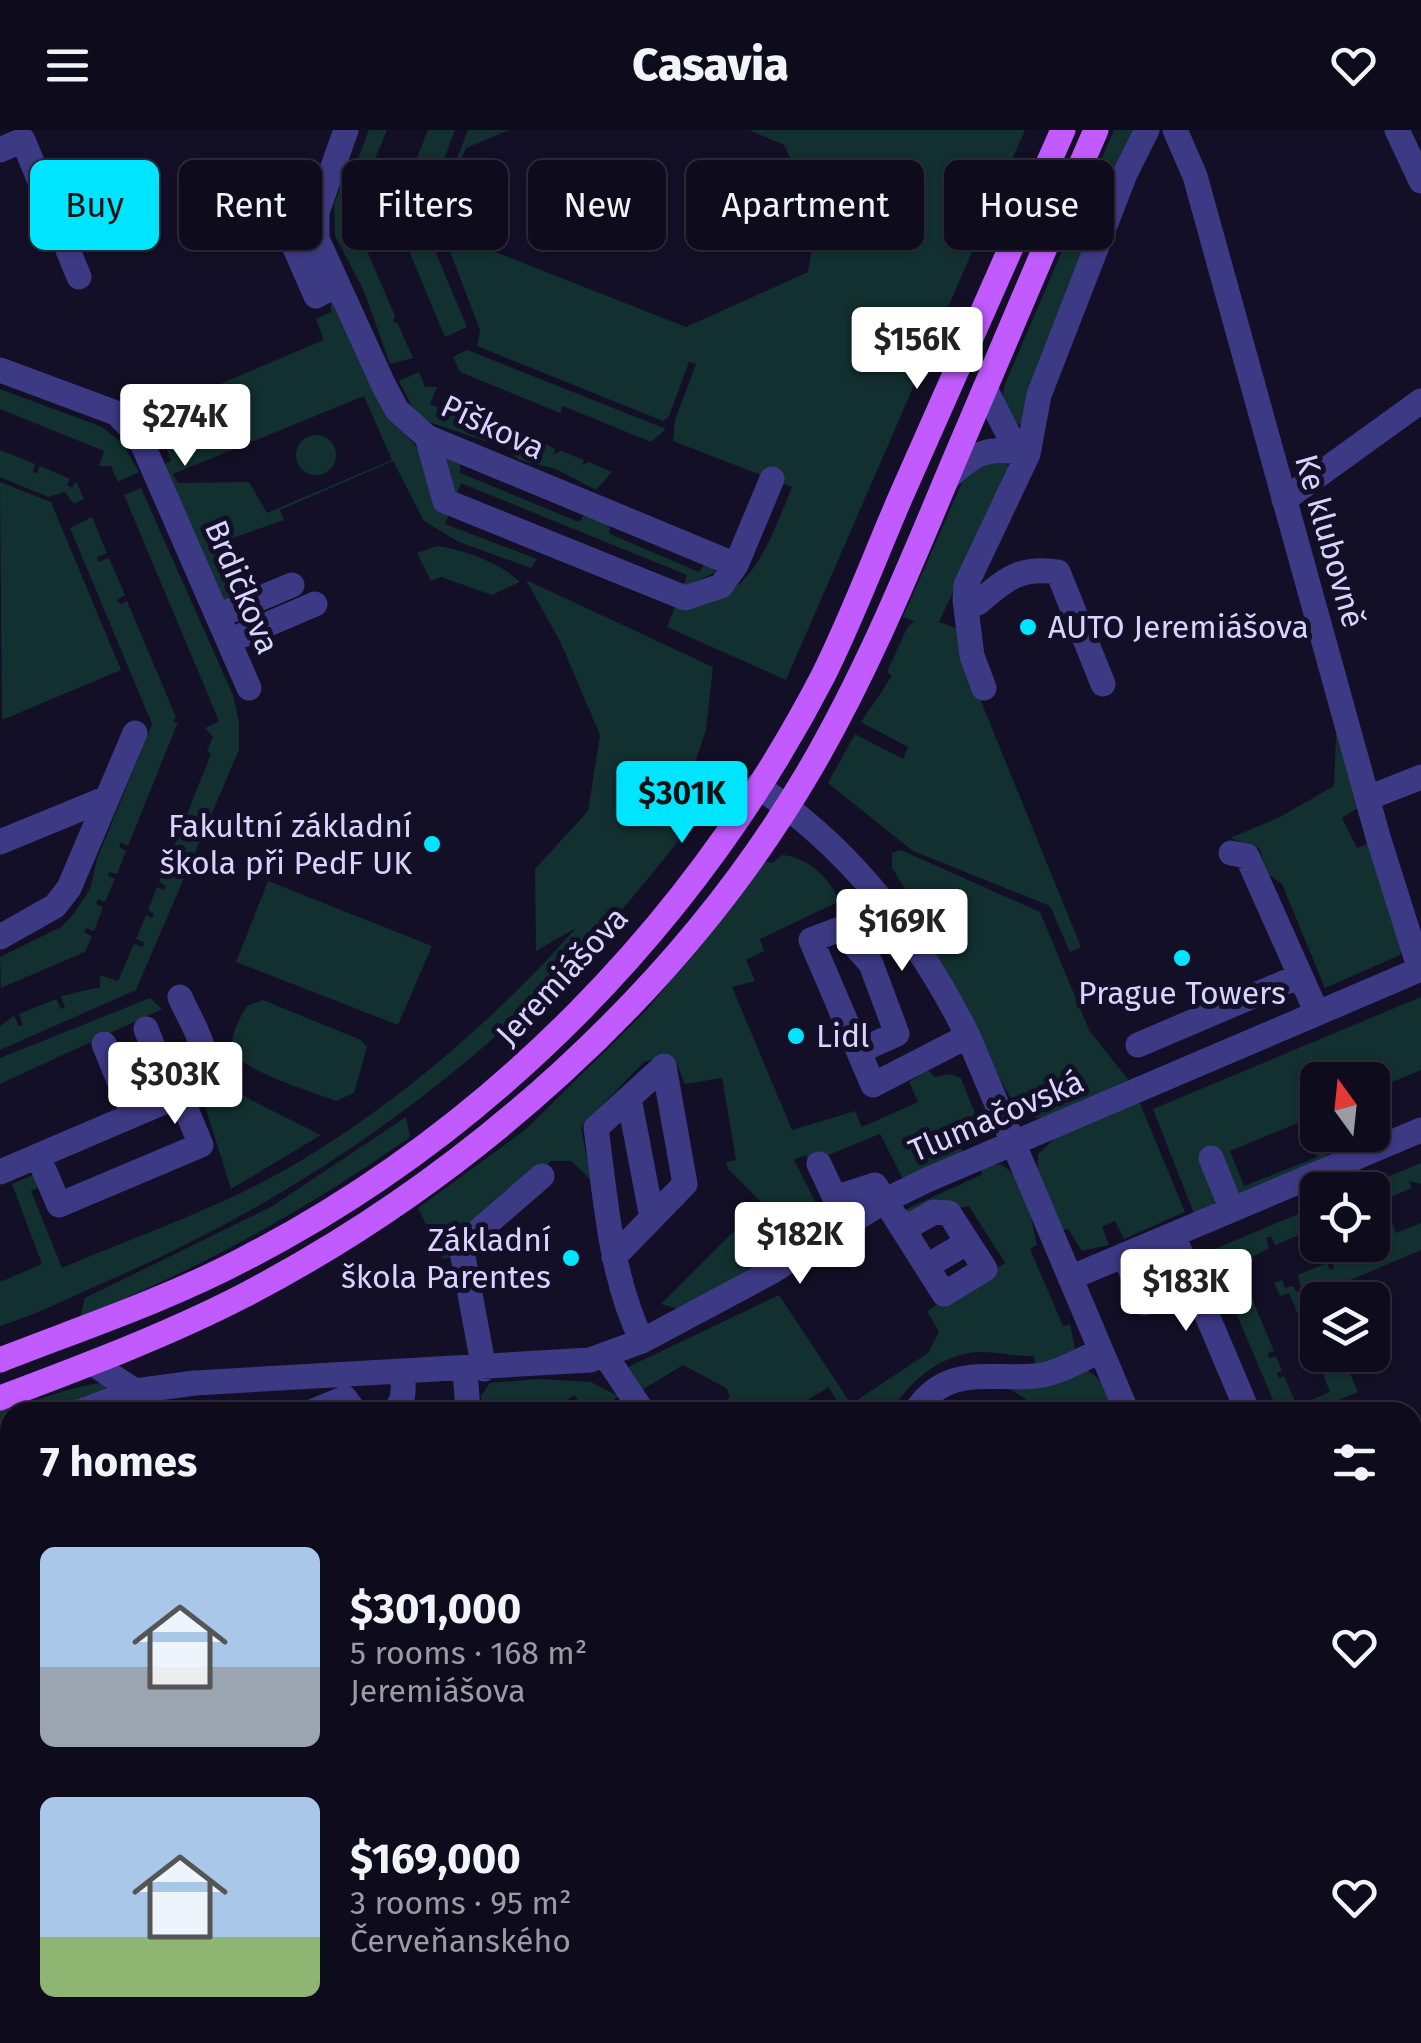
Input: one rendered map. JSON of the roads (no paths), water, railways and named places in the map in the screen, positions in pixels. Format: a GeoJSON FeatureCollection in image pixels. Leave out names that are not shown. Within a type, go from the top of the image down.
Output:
{"type":"FeatureCollection","features":[{"type":"Feature","properties":{"kind":"main road","name":"Jeremiášova"},"geometry":{"type":"LineString","coordinates":[[0,1360],[242,1260],[364,1188],[442,1134],[506,1082],[602,988],[675,900],[757,786],[823,676],[1063,130]]}},
{"type":"Feature","properties":{"kind":"main road","name":"Jeremiášova"},"geometry":{"type":"LineString","coordinates":[[0,1398],[190,1322],[312,1258],[445,1169],[506,1122],[667,967],[786,806],[854,688],[1096,130]]}},
{"type":"Feature","properties":{"kind":"street","name":"Píškova"},"geometry":{"type":"LineString","coordinates":[[346,130],[316,226],[337,286],[398,410],[427,437],[736,565]]}},
{"type":"Feature","properties":{"kind":"street"},"geometry":{"type":"LineString","coordinates":[[984,688],[972,656],[964,600],[966,585],[1028,454],[1038,395],[1125,174],[1147,130]]}},
{"type":"Feature","properties":{"kind":"street","name":"Ke klubovně"},"geometry":{"type":"LineString","coordinates":[[1175,130],[1195,176],[1368,798],[1420,970]]}},
{"type":"Feature","properties":{"kind":"street"},"geometry":{"type":"LineString","coordinates":[[1396,130],[1421,181]]}},
{"type":"Feature","properties":{"kind":"street"},"geometry":{"type":"LineString","coordinates":[[0,150],[23,140],[79,278]]}},
{"type":"Feature","properties":{"kind":"street"},"geometry":{"type":"LineString","coordinates":[[295,250],[316,296],[337,286]]}},
{"type":"Feature","properties":{"kind":"street","name":"Brdičkova"},"geometry":{"type":"LineString","coordinates":[[0,370],[116,413],[139,436],[249,688]]}},
{"type":"Feature","properties":{"kind":"street"},"geometry":{"type":"LineString","coordinates":[[985,388],[1008,434],[1028,454]]}},
{"type":"Feature","properties":{"kind":"street"},"geometry":{"type":"LineString","coordinates":[[1284,500],[1421,401]]}},
{"type":"Feature","properties":{"kind":"street"},"geometry":{"type":"LineString","coordinates":[[427,437],[445,501],[685,598],[721,586],[736,565],[772,478]]}},
{"type":"Feature","properties":{"kind":"street"},"geometry":{"type":"LineString","coordinates":[[946,480],[982,450],[1001,448],[1028,454]]}},
{"type":"Feature","properties":{"kind":"street"},"geometry":{"type":"LineString","coordinates":[[964,600],[978,603],[1003,581],[1032,568],[1058,572],[1103,684]]}},
{"type":"Feature","properties":{"kind":"street"},"geometry":{"type":"LineString","coordinates":[[218,616],[292,585]]}},
{"type":"Feature","properties":{"kind":"street"},"geometry":{"type":"LineString","coordinates":[[229,640],[315,604]]}},
{"type":"Feature","properties":{"kind":"street"},"geometry":{"type":"LineString","coordinates":[[0,936],[54,906],[68,888],[136,733]]}},
{"type":"Feature","properties":{"kind":"street"},"geometry":{"type":"LineString","coordinates":[[1368,798],[1421,777]]}},
{"type":"Feature","properties":{"kind":"street"},"geometry":{"type":"LineString","coordinates":[[757,786],[786,806],[854,868],[895,915],[940,981],[968,1036],[1123,1402]]}},
{"type":"Feature","properties":{"kind":"street"},"geometry":{"type":"LineString","coordinates":[[0,842],[107,798]]}},
{"type":"Feature","properties":{"kind":"street"},"geometry":{"type":"LineString","coordinates":[[1231,853],[1247,856],[1317,1013]]}},
{"type":"Feature","properties":{"kind":"street"},"geometry":{"type":"LineString","coordinates":[[859,1051],[897,1034],[871,964],[840,929],[811,940],[873,1085],[968,1036]]}},
{"type":"Feature","properties":{"kind":"street","name":"Tlumačovská"},"geometry":{"type":"LineString","coordinates":[[106,1402],[135,1391],[195,1383],[474,1370],[573,1363],[604,1356],[642,1341],[1012,1144],[1420,970]]}},
{"type":"Feature","properties":{"kind":"street"},"geometry":{"type":"LineString","coordinates":[[1138,1044],[1300,976]]}},
{"type":"Feature","properties":{"kind":"street"},"geometry":{"type":"LineString","coordinates":[[0,1172],[199,1086],[208,1074],[208,1060],[180,997]]}},
{"type":"Feature","properties":{"kind":"street"},"geometry":{"type":"LineString","coordinates":[[38,1156],[58,1205],[201,1145],[146,1029]]}},
{"type":"Feature","properties":{"kind":"street"},"geometry":{"type":"LineString","coordinates":[[104,1044],[133,1115]]}},
{"type":"Feature","properties":{"kind":"street"},"geometry":{"type":"LineString","coordinates":[[614,1257],[686,1184],[664,1066],[596,1128],[614,1257],[623,1302],[642,1341]]}},
{"type":"Feature","properties":{"kind":"street"},"geometry":{"type":"LineString","coordinates":[[629,1098],[652,1218]]}},
{"type":"Feature","properties":{"kind":"street"},"geometry":{"type":"LineString","coordinates":[[1070,1278],[1421,1130]]}},
{"type":"Feature","properties":{"kind":"street"},"geometry":{"type":"LineString","coordinates":[[1211,1158],[1232,1210]]}},
{"type":"Feature","properties":{"kind":"street"},"geometry":{"type":"LineString","coordinates":[[820,1164],[835,1198],[875,1185],[925,1263]]}},
{"type":"Feature","properties":{"kind":"street"},"geometry":{"type":"LineString","coordinates":[[469,1402],[474,1370],[461,1246],[542,1176]]}},
{"type":"Feature","properties":{"kind":"street"},"geometry":{"type":"LineString","coordinates":[[892,1210],[911,1225],[943,1210],[965,1239]]}},
{"type":"Feature","properties":{"kind":"street"},"geometry":{"type":"LineString","coordinates":[[1173,1234],[1244,1402]]}},
{"type":"Feature","properties":{"kind":"street"},"geometry":{"type":"LineString","coordinates":[[925,1263],[965,1239]]}},
{"type":"Feature","properties":{"kind":"street"},"geometry":{"type":"LineString","coordinates":[[925,1263],[965,1239]]}},
{"type":"Feature","properties":{"kind":"street"},"geometry":{"type":"LineString","coordinates":[[1124,1255],[1145,1303]]}},
{"type":"Feature","properties":{"kind":"street"},"geometry":{"type":"LineString","coordinates":[[925,1402],[935,1391],[962,1376],[1039,1376],[1101,1351]]}},
{"type":"Feature","properties":{"kind":"street"},"geometry":{"type":"LineString","coordinates":[[604,1356],[636,1402]]}},
{"type":"Feature","properties":{"kind":"street"},"geometry":{"type":"LineString","coordinates":[[92,1363],[135,1391]]}},
{"type":"Feature","properties":{"kind":"street"},"geometry":{"type":"LineString","coordinates":[[401,1402],[403,1373]]}},
{"type":"Feature","properties":{"kind":"place","name":"AUTO Jeremiášova"},"geometry":{"type":"Point","coordinates":[1028,627]}},
{"type":"Feature","properties":{"kind":"place","name":"Fakultní základní škola při PedF UK"},"geometry":{"type":"Point","coordinates":[432,844]}},
{"type":"Feature","properties":{"kind":"place","name":"Prague Towers"},"geometry":{"type":"Point","coordinates":[1182,958]}},
{"type":"Feature","properties":{"kind":"place","name":"Lidl"},"geometry":{"type":"Point","coordinates":[796,1036]}},
{"type":"Feature","properties":{"kind":"place","name":"Základní škola Parentes"},"geometry":{"type":"Point","coordinates":[571,1258]}}]}
